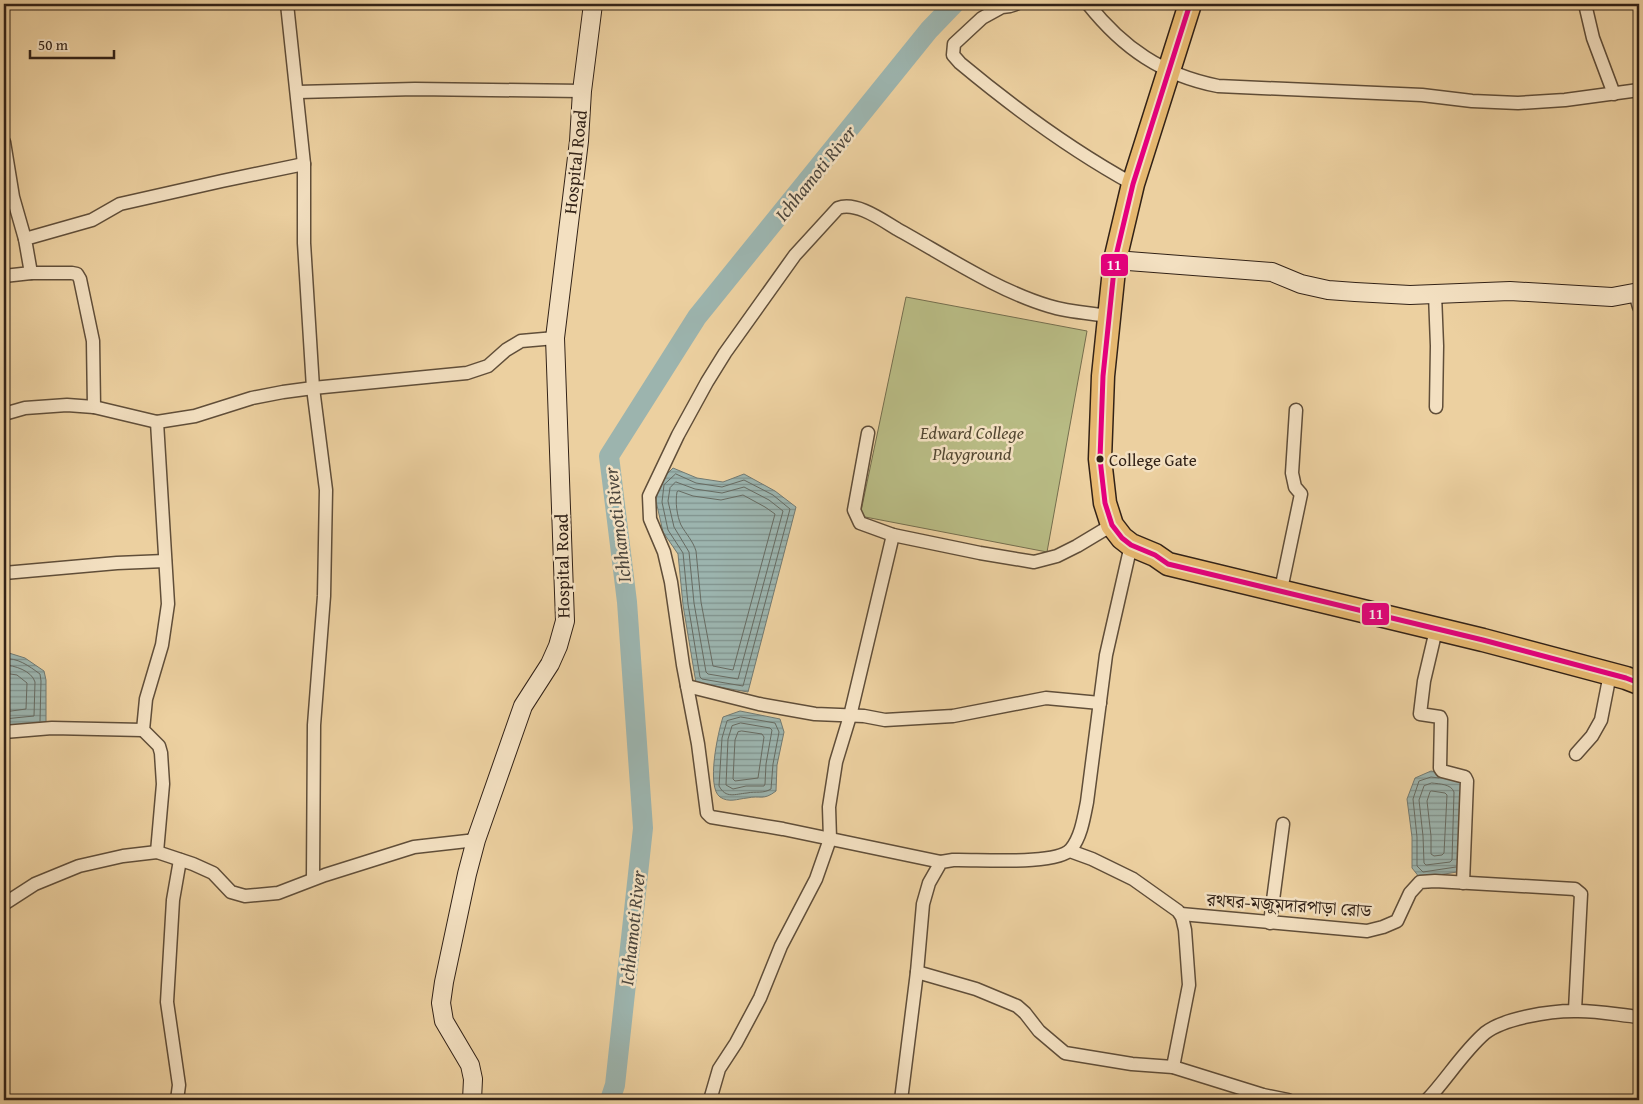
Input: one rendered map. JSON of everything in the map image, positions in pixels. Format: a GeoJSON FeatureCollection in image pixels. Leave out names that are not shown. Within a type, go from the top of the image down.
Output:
{"type":"FeatureCollection","features":[{"type":"Feature","properties":{"kind":"highway"},"geometry":{"type":"LineString","coordinates":[[1190,4],[1133,184],[1115,260],[1103,376],[1100,459],[1104,503],[1112,525],[1122,538],[1131,545],[1155,555],[1168,564],[1436,630],[1639,683]]}},
{"type":"Feature","properties":{"kind":"highway"},"geometry":{"type":"LineString","coordinates":[[1155,555],[1172,553],[1487,629],[1639,670]]}},
{"type":"Feature","properties":{"kind":"main road","name":"Hospital Road"},"geometry":{"type":"LineString","coordinates":[[472,1100],[474,1080],[470,1065],[444,1021],[441,1003],[466,874],[476,840],[523,706],[550,664],[558,646],[564,621],[555,338],[579,141],[582,91],[594,4]]}},
{"type":"Feature","properties":{"kind":"main road"},"geometry":{"type":"LineString","coordinates":[[1115,260],[1272,272],[1301,284],[1328,290],[1410,295],[1510,291],[1638,297]]}},
{"type":"Feature","properties":{"kind":"street"},"geometry":{"type":"LineString","coordinates":[[287,4],[298,92],[304,164],[304,242],[313,388],[326,490],[324,596],[314,725],[313,880]]}},
{"type":"Feature","properties":{"kind":"street"},"geometry":{"type":"LineString","coordinates":[[1016,4],[1002,7],[982,18],[954,44],[953,55],[960,63],[1014,107],[1133,184]]}},
{"type":"Feature","properties":{"kind":"street"},"geometry":{"type":"LineString","coordinates":[[1088,4],[1106,26],[1132,49],[1169,71],[1194,82],[1218,86],[1422,95],[1472,101],[1518,103],[1565,100],[1639,90]]}},
{"type":"Feature","properties":{"kind":"street"},"geometry":{"type":"LineString","coordinates":[[1585,4],[1593,38],[1614,94]]}},
{"type":"Feature","properties":{"kind":"street"},"geometry":{"type":"LineString","coordinates":[[298,92],[416,89],[582,91]]}},
{"type":"Feature","properties":{"kind":"street"},"geometry":{"type":"LineString","coordinates":[[4,142],[13,197],[25,239],[31,273]]}},
{"type":"Feature","properties":{"kind":"street"},"geometry":{"type":"LineString","coordinates":[[25,239],[92,220],[120,204],[304,164]]}},
{"type":"Feature","properties":{"kind":"street"},"geometry":{"type":"LineString","coordinates":[[1109,316],[1050,306],[1020,295],[981,276],[878,218],[854,207],[845,206],[838,208],[795,255],[707,382],[678,435],[649,496],[650,519],[664,552],[671,582],[698,744],[707,813],[711,817],[941,862],[1056,858],[1070,851],[1084,819],[1106,655],[1131,545]]}},
{"type":"Feature","properties":{"kind":"street"},"geometry":{"type":"LineString","coordinates":[[4,276],[31,273],[77,274],[80,279],[93,341],[94,407]]}},
{"type":"Feature","properties":{"kind":"street"},"geometry":{"type":"LineString","coordinates":[[1435,294],[1437,346],[1436,407]]}},
{"type":"Feature","properties":{"kind":"street"},"geometry":{"type":"LineString","coordinates":[[4,414],[25,408],[68,405],[94,407],[157,422],[195,416],[252,398],[313,388],[467,373],[488,366],[506,350],[521,342],[555,338]]}},
{"type":"Feature","properties":{"kind":"street"},"geometry":{"type":"LineString","coordinates":[[1283,580],[1301,494],[1295,486],[1292,473],[1296,410]]}},
{"type":"Feature","properties":{"kind":"street"},"geometry":{"type":"LineString","coordinates":[[143,730],[146,699],[162,645],[168,604],[157,422]]}},
{"type":"Feature","properties":{"kind":"street"},"geometry":{"type":"LineString","coordinates":[[868,433],[854,510],[860,523],[893,535],[980,554],[1034,562],[1056,556],[1078,546],[1112,525]]}},
{"type":"Feature","properties":{"kind":"street"},"geometry":{"type":"LineString","coordinates":[[710,1100],[719,1069],[736,1043],[760,998],[781,946],[816,879],[830,839],[829,807],[836,762],[850,716],[893,535]]}},
{"type":"Feature","properties":{"kind":"street"},"geometry":{"type":"LineString","coordinates":[[4,573],[117,563],[165,561]]}},
{"type":"Feature","properties":{"kind":"street"},"geometry":{"type":"LineString","coordinates":[[1436,630],[1424,681],[1420,714],[1440,717],[1441,719],[1440,768],[1442,771],[1465,777],[1467,781],[1463,884]]}},
{"type":"Feature","properties":{"kind":"street"},"geometry":{"type":"LineString","coordinates":[[1576,754],[1592,736],[1601,720],[1610,674]]}},
{"type":"Feature","properties":{"kind":"street"},"geometry":{"type":"LineString","coordinates":[[688,686],[768,706],[816,714],[885,720],[953,716],[1046,698],[1100,703]]}},
{"type":"Feature","properties":{"kind":"street"},"geometry":{"type":"LineString","coordinates":[[4,732],[52,728],[143,730],[159,746],[161,752],[163,784],[157,852]]}},
{"type":"Feature","properties":{"kind":"street"},"geometry":{"type":"LineString","coordinates":[[1270,923],[1283,824]]}},
{"type":"Feature","properties":{"kind":"street"},"geometry":{"type":"LineString","coordinates":[[4,904],[35,884],[79,866],[123,856],[157,852],[213,873],[231,892],[246,896],[278,893],[414,847],[476,840]]}},
{"type":"Feature","properties":{"kind":"street"},"geometry":{"type":"LineString","coordinates":[[1070,851],[1092,859],[1133,879],[1181,914],[1185,930],[1189,985],[1173,1067]]}},
{"type":"Feature","properties":{"kind":"street"},"geometry":{"type":"LineString","coordinates":[[177,1100],[179,1085],[168,1002],[173,900],[180,860]]}},
{"type":"Feature","properties":{"kind":"street"},"geometry":{"type":"LineString","coordinates":[[900,1100],[917,972],[923,904],[930,883],[941,862]]}},
{"type":"Feature","properties":{"kind":"street","name":"রথঘর-মজুমদারপাড়া রোড"},"geometry":{"type":"LineString","coordinates":[[1181,914],[1367,931],[1397,921],[1410,893],[1420,882],[1435,881],[1575,889],[1581,894],[1575,1010]]}},
{"type":"Feature","properties":{"kind":"street"},"geometry":{"type":"LineString","coordinates":[[917,972],[976,988],[1017,1006],[1025,1013],[1038,1031],[1065,1052],[1132,1064],[1173,1067],[1263,1095],[1288,1100]]}},
{"type":"Feature","properties":{"kind":"street"},"geometry":{"type":"LineString","coordinates":[[1427,1100],[1468,1050],[1486,1033],[1508,1022],[1575,1010],[1639,1017]]}},
{"type":"Feature","properties":{"kind":"green space","name":"Edward College Playground"},"geometry":{"type":"Polygon","coordinates":[[[906,297],[1087,331],[1047,552],[860,516],[906,297]]]}},
{"type":"Feature","properties":{"kind":"water"},"geometry":{"type":"Polygon","coordinates":[[[673,468],[697,478],[723,482],[744,474],[775,491],[796,507],[748,692],[696,683],[683,605],[678,554],[663,532],[656,501],[659,482],[673,468]]]}},
{"type":"Feature","properties":{"kind":"water"},"geometry":{"type":"Polygon","coordinates":[[[9,653],[25,658],[44,671],[46,680],[46,726],[4,731],[4,655],[9,653]]]}},
{"type":"Feature","properties":{"kind":"water"},"geometry":{"type":"Polygon","coordinates":[[[740,711],[780,719],[784,732],[777,765],[776,791],[765,797],[727,800],[720,797],[716,791],[713,771],[714,759],[723,717],[740,711]]]}},
{"type":"Feature","properties":{"kind":"water"},"geometry":{"type":"Polygon","coordinates":[[[1431,771],[1451,775],[1462,780],[1457,872],[1420,878],[1412,868],[1412,837],[1407,799],[1415,778],[1431,771]]]}},
{"type":"Feature","properties":{"kind":"waterway","name":"Ichhamoti River"},"geometry":{"type":"LineString","coordinates":[[610,1100],[615,1085],[643,828],[627,602],[609,456],[697,317],[929,30],[954,4]]}},
{"type":"Feature","properties":{"kind":"transit line","name":"11"},"geometry":{"type":"LineString","coordinates":[[1190,4],[1133,184],[1115,260],[1103,376],[1100,459],[1105,503],[1112,525],[1122,538],[1131,545],[1155,555],[1168,564],[1483,640],[1639,683]]}},
{"type":"Feature","properties":{"kind":"place","name":"College Gate"},"geometry":{"type":"Point","coordinates":[1100,459]}}]}
